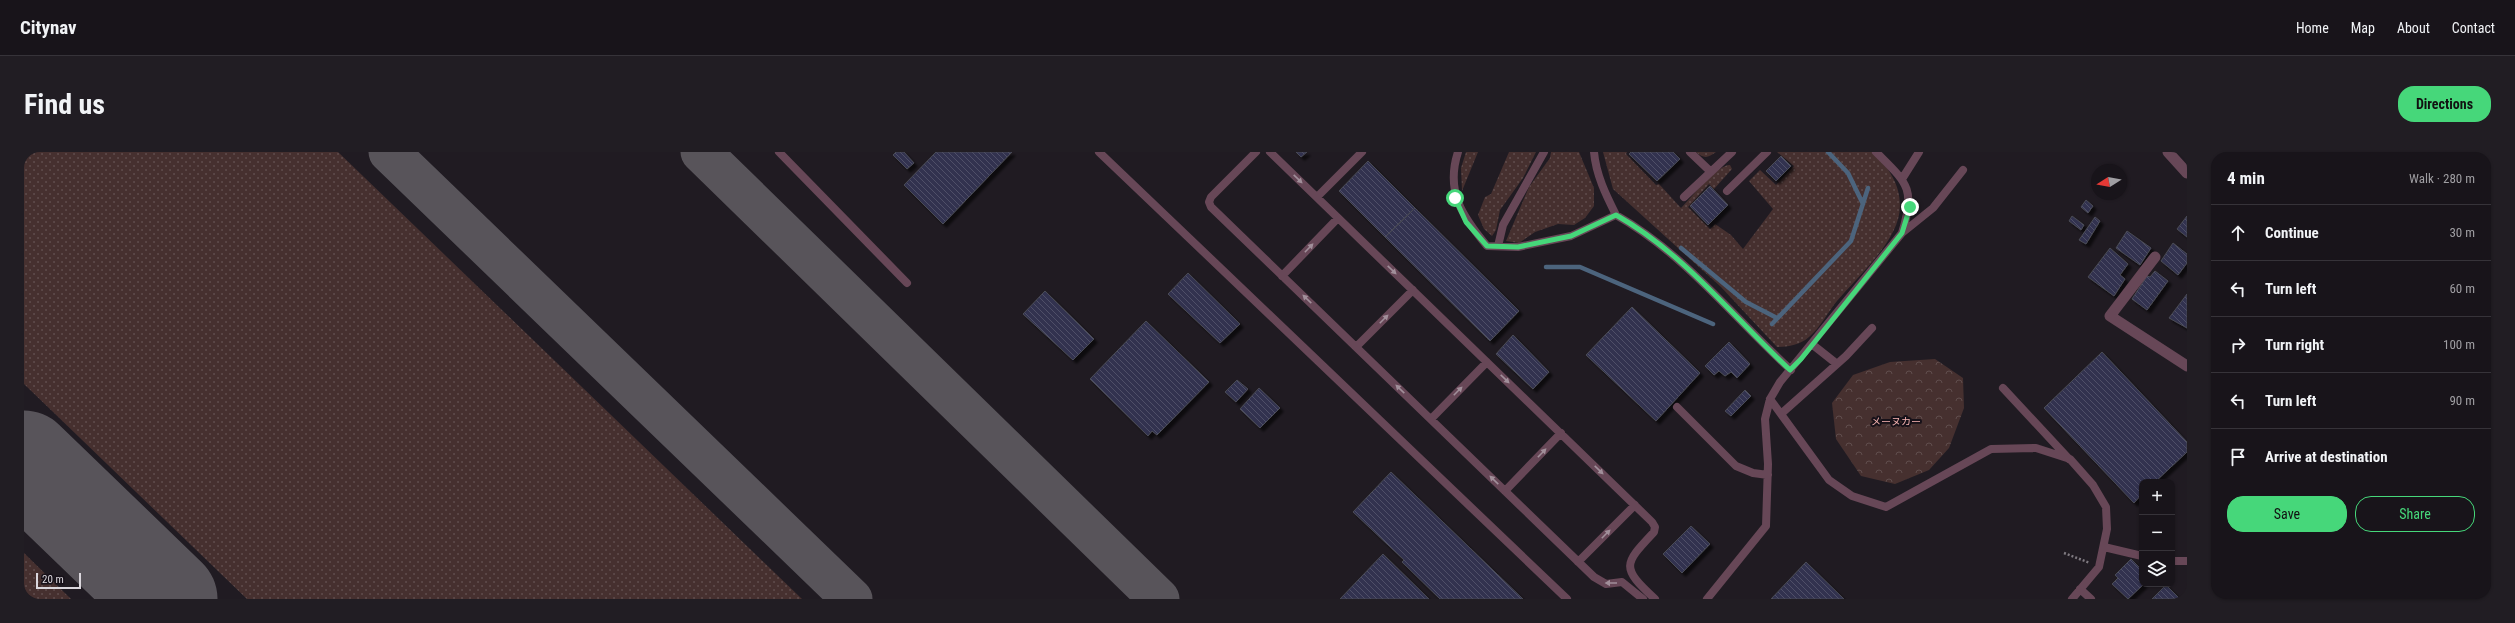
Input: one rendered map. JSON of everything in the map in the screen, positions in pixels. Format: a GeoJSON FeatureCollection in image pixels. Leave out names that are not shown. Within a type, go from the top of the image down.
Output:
{"type":"FeatureCollection","features":[{"type":"Feature","properties":{"kind":"street"},"geometry":{"type":"LineString","coordinates":[[2168,152],[2187,173]]}},
{"type":"Feature","properties":{"kind":"street"},"geometry":{"type":"LineString","coordinates":[[2156,257],[2110,316],[2187,366]]}},
{"type":"Feature","properties":{"kind":"lane"},"geometry":{"type":"LineString","coordinates":[[779,152],[907,283]]}},
{"type":"Feature","properties":{"kind":"lane"},"geometry":{"type":"LineString","coordinates":[[1100,152],[1567,599]]}},
{"type":"Feature","properties":{"kind":"lane"},"geometry":{"type":"LineString","coordinates":[[1256,152],[1209,202],[1211,207],[1578,562],[1600,581],[1606,584],[1622,582],[1643,599]]}},
{"type":"Feature","properties":{"kind":"lane"},"geometry":{"type":"LineString","coordinates":[[1270,152],[1635,505],[1655,527],[1654,532],[1632,555],[1630,570],[1636,582],[1655,599]]}},
{"type":"Feature","properties":{"kind":"lane"},"geometry":{"type":"LineString","coordinates":[[1317,197],[1362,152]]}},
{"type":"Feature","properties":{"kind":"lane"},"geometry":{"type":"LineString","coordinates":[[1458,152],[1455,160],[1455,198],[1466,222],[1487,246],[1518,247],[1571,236],[1616,215]]}},
{"type":"Feature","properties":{"kind":"lane"},"geometry":{"type":"LineString","coordinates":[[1498,246],[1503,225],[1544,152]]}},
{"type":"Feature","properties":{"kind":"lane"},"geometry":{"type":"LineString","coordinates":[[1594,152],[1595,165],[1603,189],[1616,215],[1642,230],[1700,277],[1759,340],[1790,370]]}},
{"type":"Feature","properties":{"kind":"lane"},"geometry":{"type":"LineString","coordinates":[[1690,152],[1711,172]]}},
{"type":"Feature","properties":{"kind":"lane"},"geometry":{"type":"LineString","coordinates":[[1684,197],[1732,152]]}},
{"type":"Feature","properties":{"kind":"lane"},"geometry":{"type":"LineString","coordinates":[[1727,192],[1766,152]]}},
{"type":"Feature","properties":{"kind":"lane"},"geometry":{"type":"LineString","coordinates":[[1876,152],[1902,179],[1910,207],[1902,233]]}},
{"type":"Feature","properties":{"kind":"lane"},"geometry":{"type":"LineString","coordinates":[[1902,179],[1919,152]]}},
{"type":"Feature","properties":{"kind":"lane"},"geometry":{"type":"LineString","coordinates":[[1706,599],[1766,526],[1768,475],[1765,419],[1770,399],[1790,370],[1813,345],[1902,233],[1933,208],[1963,170]]}},
{"type":"Feature","properties":{"kind":"lane"},"geometry":{"type":"LineString","coordinates":[[1282,276],[1338,218]]}},
{"type":"Feature","properties":{"kind":"lane"},"geometry":{"type":"LineString","coordinates":[[1356,347],[1413,290]]}},
{"type":"Feature","properties":{"kind":"lane"},"geometry":{"type":"LineString","coordinates":[[1782,413],[1837,364],[1872,328]]}},
{"type":"Feature","properties":{"kind":"lane"},"geometry":{"type":"LineString","coordinates":[[1813,345],[1837,364]]}},
{"type":"Feature","properties":{"kind":"lane"},"geometry":{"type":"LineString","coordinates":[[1431,419],[1487,362]]}},
{"type":"Feature","properties":{"kind":"lane"},"geometry":{"type":"LineString","coordinates":[[2003,388],[2093,484],[2106,507],[2107,530],[2099,567],[2072,599]]}},
{"type":"Feature","properties":{"kind":"lane"},"geometry":{"type":"LineString","coordinates":[[1770,399],[1782,413],[1829,480],[1852,496],[1886,507],[1991,449],[2036,448],[2070,460]]}},
{"type":"Feature","properties":{"kind":"lane"},"geometry":{"type":"LineString","coordinates":[[1676,408],[1736,466],[1753,474],[1768,475]]}},
{"type":"Feature","properties":{"kind":"lane"},"geometry":{"type":"LineString","coordinates":[[1505,491],[1561,433]]}},
{"type":"Feature","properties":{"kind":"lane"},"geometry":{"type":"LineString","coordinates":[[1578,562],[1635,505]]}},
{"type":"Feature","properties":{"kind":"lane"},"geometry":{"type":"LineString","coordinates":[[2104,547],[2139,555]]}},
{"type":"Feature","properties":{"kind":"lane"},"geometry":{"type":"LineString","coordinates":[[2175,561],[2187,561]]}},
{"type":"Feature","properties":{"kind":"lane"},"geometry":{"type":"LineString","coordinates":[[2080,589],[2091,599]]}},
{"type":"Feature","properties":{"kind":"path"},"geometry":{"type":"LineString","coordinates":[[2064,553],[2099,567]]}},
{"type":"Feature","properties":{"kind":"green space"},"geometry":{"type":"Polygon","coordinates":[[[24,152],[338,152],[802,599],[247,599],[24,384],[24,152]]]}},
{"type":"Feature","properties":{"kind":"green space"},"geometry":{"type":"Polygon","coordinates":[[[1466,152],[1478,152],[1462,191],[1461,168],[1466,152]]]}},
{"type":"Feature","properties":{"kind":"green space"},"geometry":{"type":"Polygon","coordinates":[[[1509,152],[1536,152],[1523,178],[1500,210],[1496,230],[1492,236],[1484,229],[1478,215],[1485,197],[1491,194],[1509,152]]]}},
{"type":"Feature","properties":{"kind":"green space"},"geometry":{"type":"Polygon","coordinates":[[[1551,152],[1579,152],[1594,188],[1594,206],[1585,218],[1574,225],[1558,224],[1535,232],[1519,243],[1506,241],[1529,187],[1550,158],[1551,152]]]}},
{"type":"Feature","properties":{"kind":"green space"},"geometry":{"type":"Polygon","coordinates":[[[1603,152],[1627,152],[1626,154],[1656,185],[1659,184],[1681,208],[1704,182],[1724,166],[1730,165],[1732,169],[1714,189],[1709,184],[1688,207],[1710,229],[1715,224],[1731,235],[1743,249],[1773,209],[1749,181],[1760,170],[1776,185],[1794,166],[1777,152],[1874,152],[1892,176],[1898,190],[1900,206],[1898,219],[1886,244],[1837,301],[1813,333],[1798,344],[1777,347],[1721,287],[1613,189],[1603,152]]]}},
{"type":"Feature","properties":{"kind":"green space"},"geometry":{"type":"Polygon","coordinates":[[[1696,152],[1716,152],[1711,156],[1704,157],[1696,152]]]}},
{"type":"Feature","properties":{"kind":"green space","name":"メーヌカー"},"geometry":{"type":"Polygon","coordinates":[[[1935,359],[1963,378],[1964,408],[1949,448],[1929,470],[1895,484],[1861,476],[1836,439],[1832,403],[1853,375],[1890,362],[1935,359]]]}},
{"type":"Feature","properties":{"kind":"green space"},"geometry":{"type":"Polygon","coordinates":[[[24,553],[71,599],[24,599],[24,553]]]}},
{"type":"Feature","properties":{"kind":"building"},"geometry":{"type":"Polygon","coordinates":[[[896,152],[904,152],[914,163],[907,169],[893,155],[896,152]]]}},
{"type":"Feature","properties":{"kind":"building"},"geometry":{"type":"Polygon","coordinates":[[[936,152],[1012,152],[943,224],[904,185],[936,152]]]}},
{"type":"Feature","properties":{"kind":"building"},"geometry":{"type":"Polygon","coordinates":[[[1296,152],[1307,152],[1301,157],[1296,152]]]}},
{"type":"Feature","properties":{"kind":"building"},"geometry":{"type":"Polygon","coordinates":[[[1631,152],[1673,152],[1680,159],[1657,181],[1629,154],[1631,152]]]}},
{"type":"Feature","properties":{"kind":"building"},"geometry":{"type":"Polygon","coordinates":[[[1781,156],[1791,166],[1776,181],[1766,171],[1781,156]]]}},
{"type":"Feature","properties":{"kind":"building"},"geometry":{"type":"Polygon","coordinates":[[[1368,161],[1415,208],[1385,237],[1339,191],[1368,161]]]}},
{"type":"Feature","properties":{"kind":"building"},"geometry":{"type":"Polygon","coordinates":[[[1710,186],[1728,205],[1708,225],[1690,206],[1710,186]]]}},
{"type":"Feature","properties":{"kind":"building"},"geometry":{"type":"Polygon","coordinates":[[[2086,200],[2093,206],[2088,213],[2081,207],[2086,200]]]}},
{"type":"Feature","properties":{"kind":"building"},"geometry":{"type":"Polygon","coordinates":[[[1415,208],[1519,311],[1490,341],[1385,237],[1415,208]]]}},
{"type":"Feature","properties":{"kind":"building"},"geometry":{"type":"Polygon","coordinates":[[[2072,216],[2084,225],[2081,230],[2069,221],[2072,216]]]}},
{"type":"Feature","properties":{"kind":"building"},"geometry":{"type":"Polygon","coordinates":[[[2187,216],[2187,237],[2177,229],[2187,216]]]}},
{"type":"Feature","properties":{"kind":"building"},"geometry":{"type":"Polygon","coordinates":[[[2095,217],[2100,221],[2086,244],[2079,240],[2095,217]]]}},
{"type":"Feature","properties":{"kind":"building"},"geometry":{"type":"Polygon","coordinates":[[[2127,231],[2151,248],[2140,265],[2116,248],[2127,231]]]}},
{"type":"Feature","properties":{"kind":"building"},"geometry":{"type":"Polygon","coordinates":[[[2173,243],[2187,254],[2187,263],[2178,275],[2161,261],[2173,243]]]}},
{"type":"Feature","properties":{"kind":"building"},"geometry":{"type":"Polygon","coordinates":[[[2110,248],[2128,264],[2120,275],[2125,279],[2114,296],[2088,277],[2110,248]]]}},
{"type":"Feature","properties":{"kind":"building"},"geometry":{"type":"Polygon","coordinates":[[[2155,271],[2168,281],[2147,310],[2132,299],[2147,276],[2150,277],[2155,271]]]}},
{"type":"Feature","properties":{"kind":"building"},"geometry":{"type":"Polygon","coordinates":[[[1188,273],[1240,324],[1220,343],[1168,294],[1188,273]]]}},
{"type":"Feature","properties":{"kind":"building"},"geometry":{"type":"Polygon","coordinates":[[[1045,291],[1094,339],[1073,360],[1023,314],[1045,291]]]}},
{"type":"Feature","properties":{"kind":"building"},"geometry":{"type":"Polygon","coordinates":[[[2187,294],[2187,328],[2169,318],[2187,294]]]}},
{"type":"Feature","properties":{"kind":"building"},"geometry":{"type":"Polygon","coordinates":[[[1632,307],[1700,373],[1656,421],[1586,355],[1632,307]]]}},
{"type":"Feature","properties":{"kind":"building"},"geometry":{"type":"Polygon","coordinates":[[[1146,321],[1209,382],[1157,435],[1152,431],[1148,436],[1090,379],[1146,321]]]}},
{"type":"Feature","properties":{"kind":"building"},"geometry":{"type":"Polygon","coordinates":[[[1513,335],[1549,372],[1533,389],[1496,354],[1513,335]]]}},
{"type":"Feature","properties":{"kind":"building"},"geometry":{"type":"Polygon","coordinates":[[[1729,342],[1750,364],[1737,378],[1731,372],[1725,376],[1719,371],[1714,375],[1705,366],[1729,342]]]}},
{"type":"Feature","properties":{"kind":"building"},"geometry":{"type":"Polygon","coordinates":[[[2102,352],[2187,442],[2187,452],[2158,479],[2139,479],[2139,497],[2134,503],[2044,408],[2102,352]]]}},
{"type":"Feature","properties":{"kind":"building"},"geometry":{"type":"Polygon","coordinates":[[[1237,380],[1248,389],[1236,402],[1225,392],[1237,380]]]}},
{"type":"Feature","properties":{"kind":"building"},"geometry":{"type":"Polygon","coordinates":[[[1259,388],[1280,408],[1260,428],[1240,409],[1259,388]]]}},
{"type":"Feature","properties":{"kind":"building"},"geometry":{"type":"Polygon","coordinates":[[[1745,390],[1751,396],[1731,416],[1725,411],[1745,390]]]}},
{"type":"Feature","properties":{"kind":"building"},"geometry":{"type":"Polygon","coordinates":[[[1391,472],[1523,599],[1440,599],[1402,562],[1404,560],[1353,512],[1391,472]]]}},
{"type":"Feature","properties":{"kind":"building"},"geometry":{"type":"Polygon","coordinates":[[[1691,526],[1710,544],[1682,573],[1663,554],[1691,526]]]}},
{"type":"Feature","properties":{"kind":"building"},"geometry":{"type":"Polygon","coordinates":[[[1383,554],[1429,599],[1340,599],[1383,554]]]}},
{"type":"Feature","properties":{"kind":"building"},"geometry":{"type":"Polygon","coordinates":[[[2131,559],[2139,567],[2139,587],[2141,587],[2128,599],[2112,584],[2118,578],[2115,575],[2131,559]]]}},
{"type":"Feature","properties":{"kind":"building"},"geometry":{"type":"Polygon","coordinates":[[[1806,562],[1844,599],[1771,599],[1806,562]]]}},
{"type":"Feature","properties":{"kind":"building"},"geometry":{"type":"Polygon","coordinates":[[[2164,587],[2168,587],[2180,599],[2152,599],[2164,587]]]}},
{"type":"Feature","properties":{"kind":"waterway"},"geometry":{"type":"LineString","coordinates":[[1828,152],[1848,173],[1863,204]]}},
{"type":"Feature","properties":{"kind":"waterway"},"geometry":{"type":"LineString","coordinates":[[1772,324],[1851,241],[1868,188]]}},
{"type":"Feature","properties":{"kind":"waterway"},"geometry":{"type":"LineString","coordinates":[[1681,248],[1746,302],[1777,318]]}},
{"type":"Feature","properties":{"kind":"waterway"},"geometry":{"type":"LineString","coordinates":[[1546,267],[1580,267],[1713,324]]}},
{"type":"Feature","properties":{"kind":"taxiway"},"geometry":{"type":"LineString","coordinates":[[389,152],[852,599]]}},
{"type":"Feature","properties":{"kind":"taxiway"},"geometry":{"type":"LineString","coordinates":[[701,152],[1159,599]]}},
{"type":"Feature","properties":{"kind":"runway"},"geometry":{"type":"LineString","coordinates":[[24,461],[167,599]]}},
{"type":"Feature","properties":{"kind":"route"},"geometry":{"type":"LineString","coordinates":[[1455,198],[1466,222],[1487,246],[1518,247],[1571,236],[1616,215],[1642,230],[1700,277],[1759,340],[1790,370],[1801,359],[1902,233],[1910,207]]}}]}
